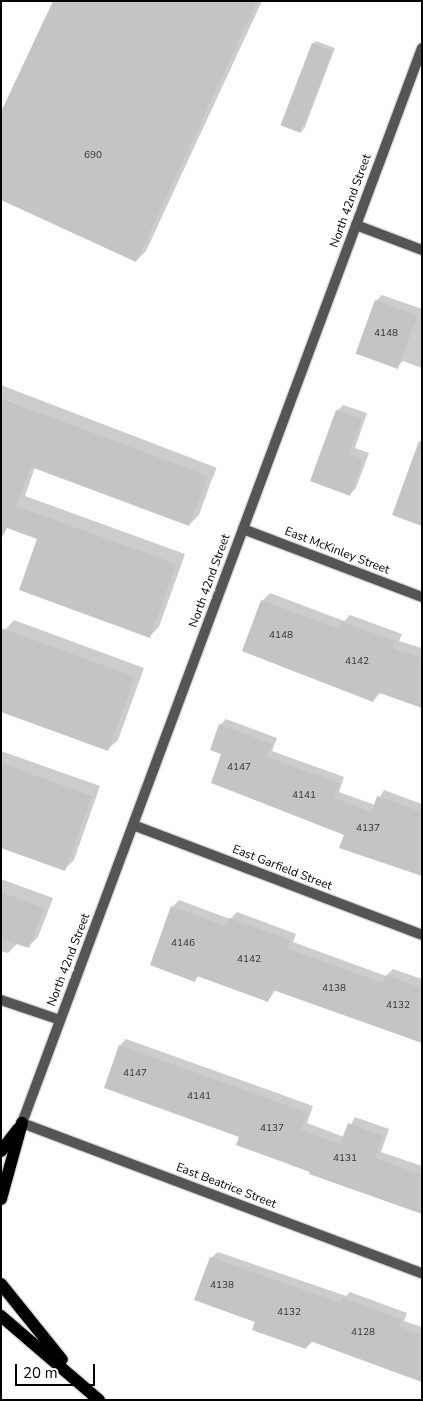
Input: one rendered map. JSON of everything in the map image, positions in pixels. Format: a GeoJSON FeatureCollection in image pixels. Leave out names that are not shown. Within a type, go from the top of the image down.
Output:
{"type":"FeatureCollection","features":[{"type":"Feature","properties":{"kind":"main road"},"geometry":{"type":"LineString","coordinates":[[1,1151],[22,1123]]}},
{"type":"Feature","properties":{"kind":"main road"},"geometry":{"type":"LineString","coordinates":[[1,1199],[22,1123]]}},
{"type":"Feature","properties":{"kind":"main road"},"geometry":{"type":"LineString","coordinates":[[1,1284],[79,1382]]}},
{"type":"Feature","properties":{"kind":"main road"},"geometry":{"type":"LineString","coordinates":[[1,1316],[99,1400]]}},
{"type":"Feature","properties":{"kind":"street","name":"North 42nd Street"},"geometry":{"type":"LineString","coordinates":[[22,1123],[422,48]]}},
{"type":"Feature","properties":{"kind":"street"},"geometry":{"type":"LineString","coordinates":[[356,225],[422,250]]}},
{"type":"Feature","properties":{"kind":"street","name":"East McKinley Street"},"geometry":{"type":"LineString","coordinates":[[243,529],[422,596]]}},
{"type":"Feature","properties":{"kind":"street","name":"East Garfield Street"},"geometry":{"type":"LineString","coordinates":[[132,825],[422,934]]}},
{"type":"Feature","properties":{"kind":"street"},"geometry":{"type":"LineString","coordinates":[[1,1000],[60,1020]]}},
{"type":"Feature","properties":{"kind":"street","name":"East Beatrice Street"},"geometry":{"type":"LineString","coordinates":[[22,1123],[422,1274]]}},
{"type":"Feature","properties":{"kind":"building"},"geometry":{"type":"Polygon","coordinates":[[[53,1],[257,1],[136,262],[1,200],[1,112],[53,1]]]}},
{"type":"Feature","properties":{"kind":"building"},"geometry":{"type":"Polygon","coordinates":[[[312,43],[333,51],[301,133],[280,125],[312,43]]]}},
{"type":"Feature","properties":{"kind":"building"},"geometry":{"type":"Polygon","coordinates":[[[375,300],[417,315],[398,369],[356,354],[375,300]]]}},
{"type":"Feature","properties":{"kind":"building"},"geometry":{"type":"Polygon","coordinates":[[[1,398],[208,476],[189,526],[31,467],[16,506],[176,564],[150,638],[19,590],[37,539],[7,528],[1,539],[1,398]]]}},
{"type":"Feature","properties":{"kind":"building"},"geometry":{"type":"Polygon","coordinates":[[[336,410],[362,419],[349,454],[363,459],[350,496],[310,481],[336,410]]]}},
{"type":"Feature","properties":{"kind":"building"},"geometry":{"type":"Polygon","coordinates":[[[419,441],[422,442],[422,526],[392,515],[419,441]]]}},
{"type":"Feature","properties":{"kind":"building"},"geometry":{"type":"Polygon","coordinates":[[[261,600],[339,629],[342,622],[395,641],[393,648],[422,658],[422,708],[377,692],[373,702],[242,651],[261,600]]]}},
{"type":"Feature","properties":{"kind":"building"},"geometry":{"type":"Polygon","coordinates":[[[1,628],[135,677],[108,751],[1,712],[1,628]]]}},
{"type":"Feature","properties":{"kind":"building"},"geometry":{"type":"Polygon","coordinates":[[[219,724],[272,744],[267,757],[339,783],[334,798],[372,812],[377,796],[422,812],[422,876],[339,848],[344,835],[211,783],[221,754],[210,750],[219,724]]]}},
{"type":"Feature","properties":{"kind":"building"},"geometry":{"type":"Polygon","coordinates":[[[1,763],[92,796],[65,871],[1,848],[1,763]]]}},
{"type":"Feature","properties":{"kind":"building"},"geometry":{"type":"Polygon","coordinates":[[[1,892],[44,908],[29,948],[1,939],[1,892]]]}},
{"type":"Feature","properties":{"kind":"building"},"geometry":{"type":"Polygon","coordinates":[[[171,906],[226,926],[229,918],[291,940],[288,949],[383,983],[386,975],[422,988],[422,1043],[273,990],[268,1002],[197,976],[195,982],[150,965],[171,906]]]}},
{"type":"Feature","properties":{"kind":"building"},"geometry":{"type":"Polygon","coordinates":[[[119,1045],[308,1113],[301,1130],[340,1144],[348,1123],[383,1136],[375,1158],[422,1175],[422,1214],[309,1174],[310,1172],[236,1145],[239,1137],[104,1088],[119,1045]]]}},
{"type":"Feature","properties":{"kind":"building"},"geometry":{"type":"Polygon","coordinates":[[[210,1257],[341,1303],[342,1298],[401,1319],[399,1327],[422,1335],[422,1382],[310,1341],[306,1349],[252,1330],[255,1322],[194,1300],[210,1257]]]}}]}
